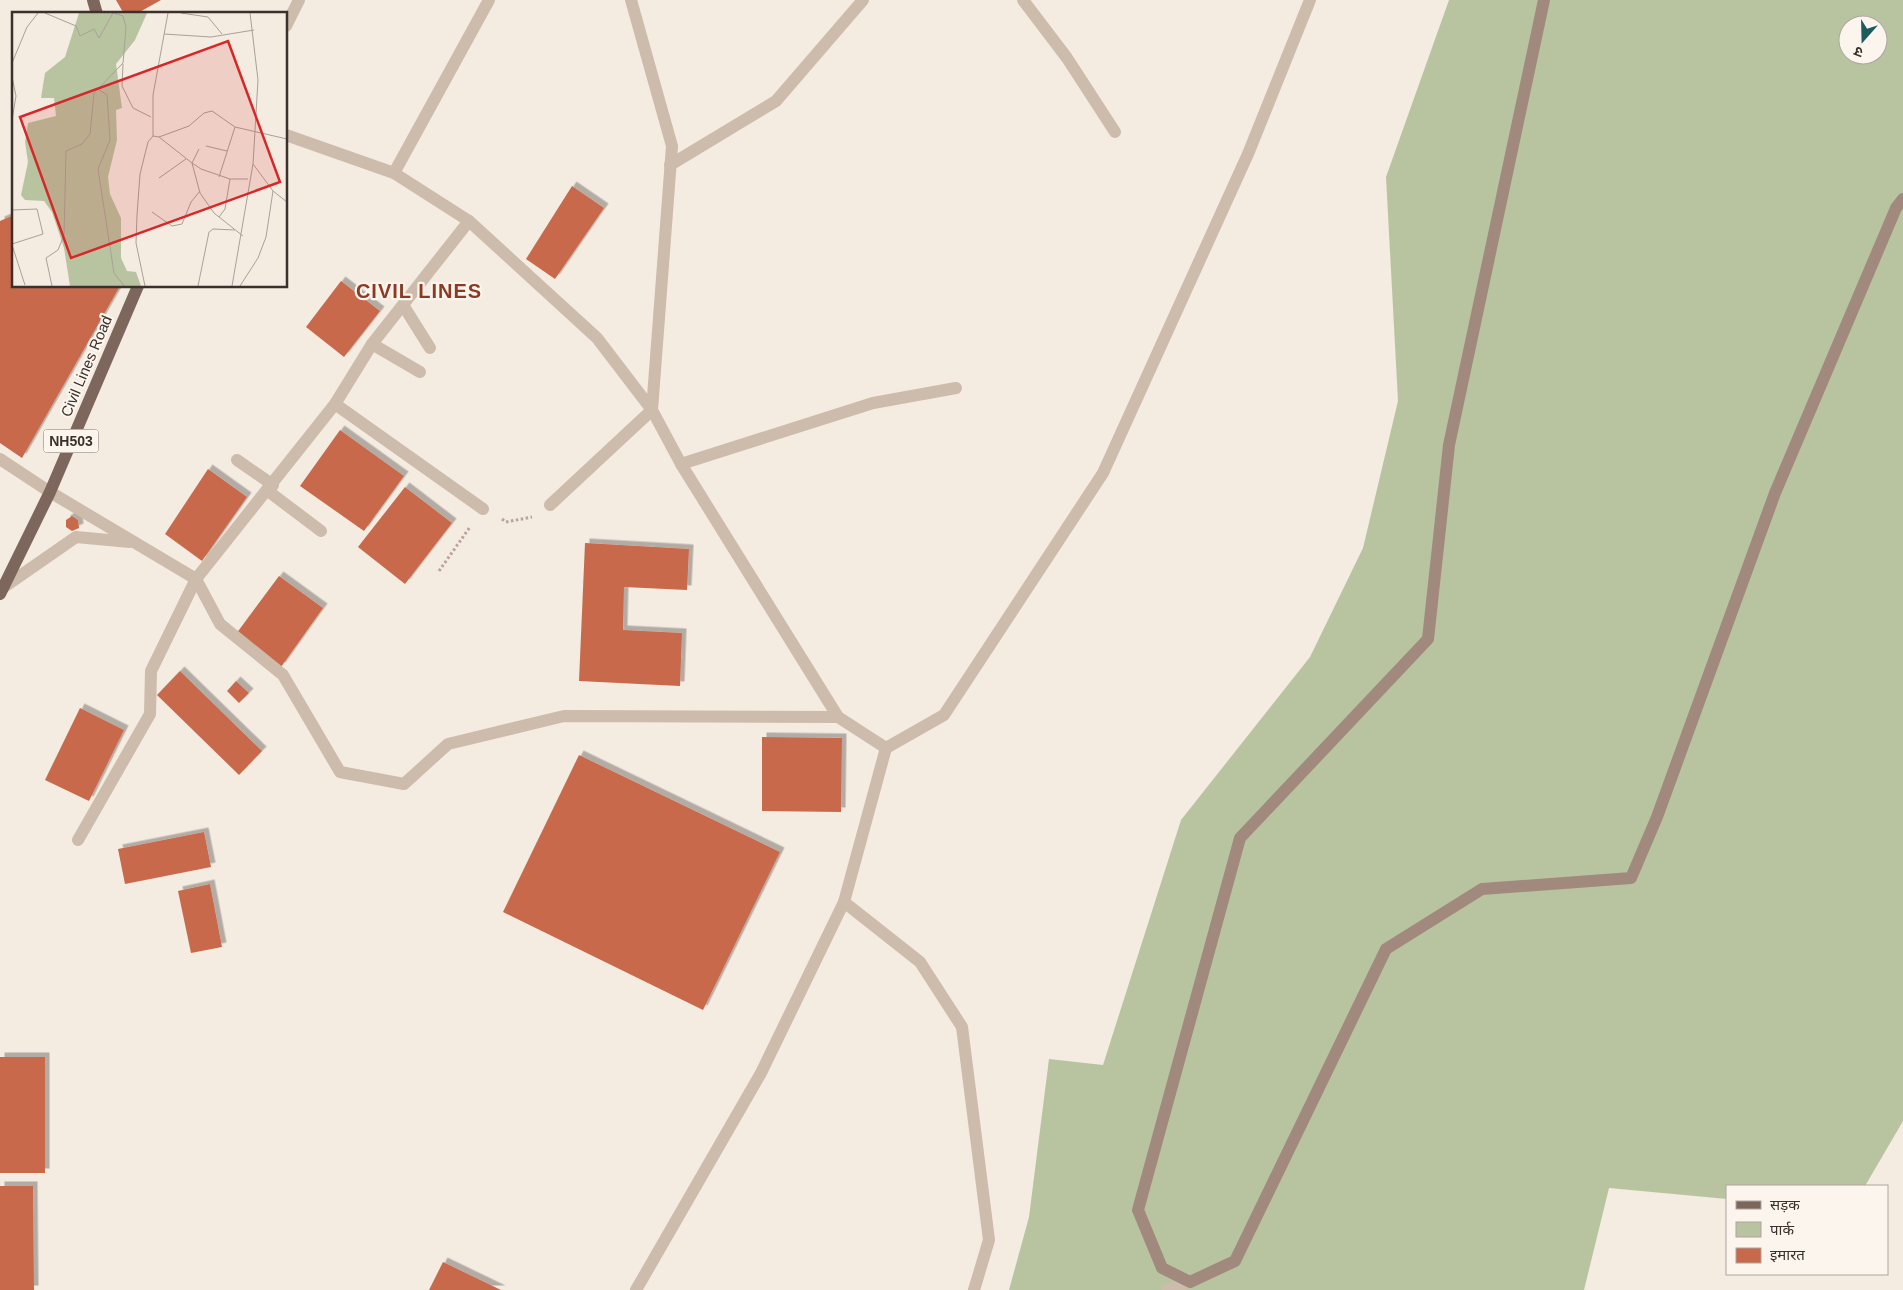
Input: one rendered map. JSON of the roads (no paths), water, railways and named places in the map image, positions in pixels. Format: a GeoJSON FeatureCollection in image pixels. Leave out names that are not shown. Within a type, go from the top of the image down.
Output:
{"type":"FeatureCollection","features":[{"type":"Feature","properties":{"kind":"main road","name":"Civil Lines Road"},"geometry":{"type":"LineString","coordinates":[[2,590],[50,492],[137,288]]}},
{"type":"Feature","properties":{"kind":"street"},"geometry":{"type":"LineString","coordinates":[[288,22],[299,0]]}},
{"type":"Feature","properties":{"kind":"street"},"geometry":{"type":"LineString","coordinates":[[394,173],[489,0]]}},
{"type":"Feature","properties":{"kind":"street"},"geometry":{"type":"LineString","coordinates":[[550,505],[652,410],[672,146],[631,0]]}},
{"type":"Feature","properties":{"kind":"street"},"geometry":{"type":"LineString","coordinates":[[670,165],[776,101],[863,0]]}},
{"type":"Feature","properties":{"kind":"street"},"geometry":{"type":"LineString","coordinates":[[1023,0],[1067,58],[1115,132]]}},
{"type":"Feature","properties":{"kind":"street"},"geometry":{"type":"LineString","coordinates":[[636,1290],[761,1073],[844,902],[886,748],[944,715],[1102,473],[1248,154],[1310,0]]}},
{"type":"Feature","properties":{"kind":"street"},"geometry":{"type":"LineString","coordinates":[[1190,1282],[1162,1268],[1138,1210],[1240,838],[1428,639],[1449,445],[1544,0]]}},
{"type":"Feature","properties":{"kind":"street"},"geometry":{"type":"LineString","coordinates":[[288,136],[394,173],[469,222],[597,338],[652,410],[681,464],[838,717],[886,748]]}},
{"type":"Feature","properties":{"kind":"street"},"geometry":{"type":"LineString","coordinates":[[1167,1290],[1190,1282],[1235,1261],[1386,949],[1482,890],[1631,878],[1657,818],[1775,493],[1896,208],[1903,199]]}},
{"type":"Feature","properties":{"kind":"street"},"geometry":{"type":"LineString","coordinates":[[78,840],[150,714],[151,672],[196,580],[335,404],[372,344],[469,222]]}},
{"type":"Feature","properties":{"kind":"street"},"geometry":{"type":"LineString","coordinates":[[403,305],[430,348]]}},
{"type":"Feature","properties":{"kind":"street"},"geometry":{"type":"LineString","coordinates":[[372,344],[420,372]]}},
{"type":"Feature","properties":{"kind":"street"},"geometry":{"type":"LineString","coordinates":[[681,464],[873,403],[956,388]]}},
{"type":"Feature","properties":{"kind":"street"},"geometry":{"type":"LineString","coordinates":[[335,404],[483,509]]}},
{"type":"Feature","properties":{"kind":"street"},"geometry":{"type":"LineString","coordinates":[[0,459],[50,492],[196,580],[220,624],[283,675],[340,772],[404,784],[448,744],[564,716],[838,717]]}},
{"type":"Feature","properties":{"kind":"street"},"geometry":{"type":"LineString","coordinates":[[237,460],[322,531]]}},
{"type":"Feature","properties":{"kind":"street"},"geometry":{"type":"LineString","coordinates":[[2,590],[76,537],[136,543]]}},
{"type":"Feature","properties":{"kind":"street"},"geometry":{"type":"LineString","coordinates":[[844,902],[920,962],[962,1027],[989,1240],[974,1290]]}},
{"type":"Feature","properties":{"kind":"district","name":"CIVIL LINES"},"geometry":{"type":"Point","coordinates":[419,291]}}]}
